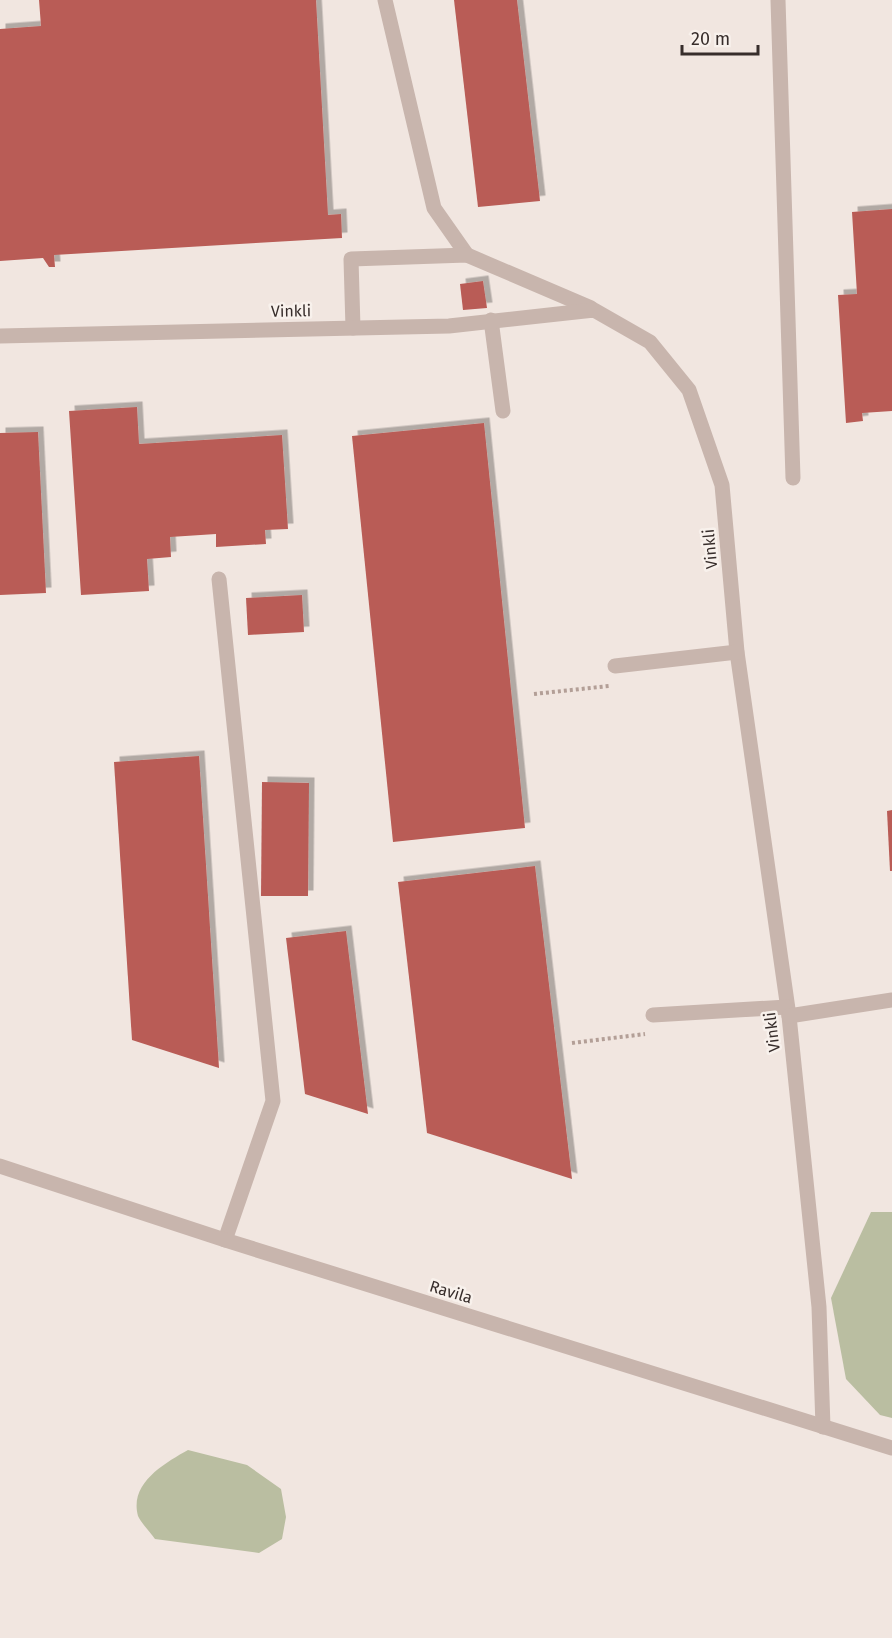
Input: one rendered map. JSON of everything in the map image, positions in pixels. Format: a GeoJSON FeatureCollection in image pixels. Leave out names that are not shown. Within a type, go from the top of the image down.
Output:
{"type":"FeatureCollection","features":[{"type":"Feature","properties":{"kind":"street"},"geometry":{"type":"LineString","coordinates":[[385,0],[434,207],[467,255]]}},
{"type":"Feature","properties":{"kind":"street"},"geometry":{"type":"LineString","coordinates":[[778,0],[793,478]]}},
{"type":"Feature","properties":{"kind":"street"},"geometry":{"type":"LineString","coordinates":[[353,328],[351,259],[467,255],[594,310]]}},
{"type":"Feature","properties":{"kind":"street","name":"Vinkli"},"geometry":{"type":"LineString","coordinates":[[0,336],[449,326],[594,310],[650,342],[688,390],[722,485],[737,652],[788,1012],[819,1307],[823,1427]]}},
{"type":"Feature","properties":{"kind":"street"},"geometry":{"type":"LineString","coordinates":[[491,320],[502,411]]}},
{"type":"Feature","properties":{"kind":"street"},"geometry":{"type":"LineString","coordinates":[[219,579],[273,1101],[225,1240]]}},
{"type":"Feature","properties":{"kind":"street"},"geometry":{"type":"LineString","coordinates":[[615,666],[737,652]]}},
{"type":"Feature","properties":{"kind":"street"},"geometry":{"type":"LineString","coordinates":[[653,1015],[788,1012],[892,1000]]}},
{"type":"Feature","properties":{"kind":"street","name":"Ravila"},"geometry":{"type":"LineString","coordinates":[[0,1166],[225,1240],[892,1448]]}},
{"type":"Feature","properties":{"kind":"path"},"geometry":{"type":"LineString","coordinates":[[534,694],[617,685]]}},
{"type":"Feature","properties":{"kind":"path"},"geometry":{"type":"LineString","coordinates":[[572,1043],[655,1033]]}},
{"type":"Feature","properties":{"kind":"green space"},"geometry":{"type":"Polygon","coordinates":[[[871,1212],[892,1212],[892,1418],[880,1415],[846,1379],[831,1298],[871,1212]]]}},
{"type":"Feature","properties":{"kind":"green space"},"geometry":{"type":"Polygon","coordinates":[[[188,1450],[247,1465],[281,1489],[286,1517],[282,1539],[259,1553],[155,1539],[138,1516],[139,1494],[151,1476],[169,1461],[188,1450]]]}},
{"type":"Feature","properties":{"kind":"building"},"geometry":{"type":"Polygon","coordinates":[[[39,0],[316,0],[328,215],[341,214],[342,238],[54,255],[55,267],[49,267],[43,258],[0,261],[0,29],[41,26],[39,0]]]}},
{"type":"Feature","properties":{"kind":"building"},"geometry":{"type":"Polygon","coordinates":[[[454,0],[517,0],[540,201],[478,207],[454,0]]]}},
{"type":"Feature","properties":{"kind":"building"},"geometry":{"type":"Polygon","coordinates":[[[892,209],[892,411],[862,413],[863,421],[846,423],[838,295],[857,294],[852,212],[892,209]]]}},
{"type":"Feature","properties":{"kind":"building"},"geometry":{"type":"Polygon","coordinates":[[[483,281],[487,308],[463,310],[460,284],[483,281]]]}},
{"type":"Feature","properties":{"kind":"building"},"geometry":{"type":"Polygon","coordinates":[[[137,407],[139,444],[282,435],[288,529],[265,530],[266,544],[216,547],[216,534],[170,537],[171,557],[147,559],[149,591],[81,595],[69,411],[137,407]]]}},
{"type":"Feature","properties":{"kind":"building"},"geometry":{"type":"Polygon","coordinates":[[[484,423],[525,828],[393,842],[352,436],[484,423]]]}},
{"type":"Feature","properties":{"kind":"building"},"geometry":{"type":"Polygon","coordinates":[[[38,432],[46,593],[0,595],[0,433],[38,432]]]}},
{"type":"Feature","properties":{"kind":"building"},"geometry":{"type":"Polygon","coordinates":[[[302,595],[304,632],[248,635],[246,598],[302,595]]]}},
{"type":"Feature","properties":{"kind":"building"},"geometry":{"type":"Polygon","coordinates":[[[199,756],[219,1068],[132,1040],[114,762],[199,756]]]}},
{"type":"Feature","properties":{"kind":"building"},"geometry":{"type":"Polygon","coordinates":[[[262,782],[309,783],[308,896],[261,896],[262,782]]]}},
{"type":"Feature","properties":{"kind":"building"},"geometry":{"type":"Polygon","coordinates":[[[892,810],[892,871],[890,871],[887,811],[892,810]]]}},
{"type":"Feature","properties":{"kind":"building"},"geometry":{"type":"Polygon","coordinates":[[[535,866],[572,1179],[427,1133],[398,882],[535,866]]]}},
{"type":"Feature","properties":{"kind":"building"},"geometry":{"type":"Polygon","coordinates":[[[346,931],[368,1114],[305,1094],[286,938],[346,931]]]}}]}
